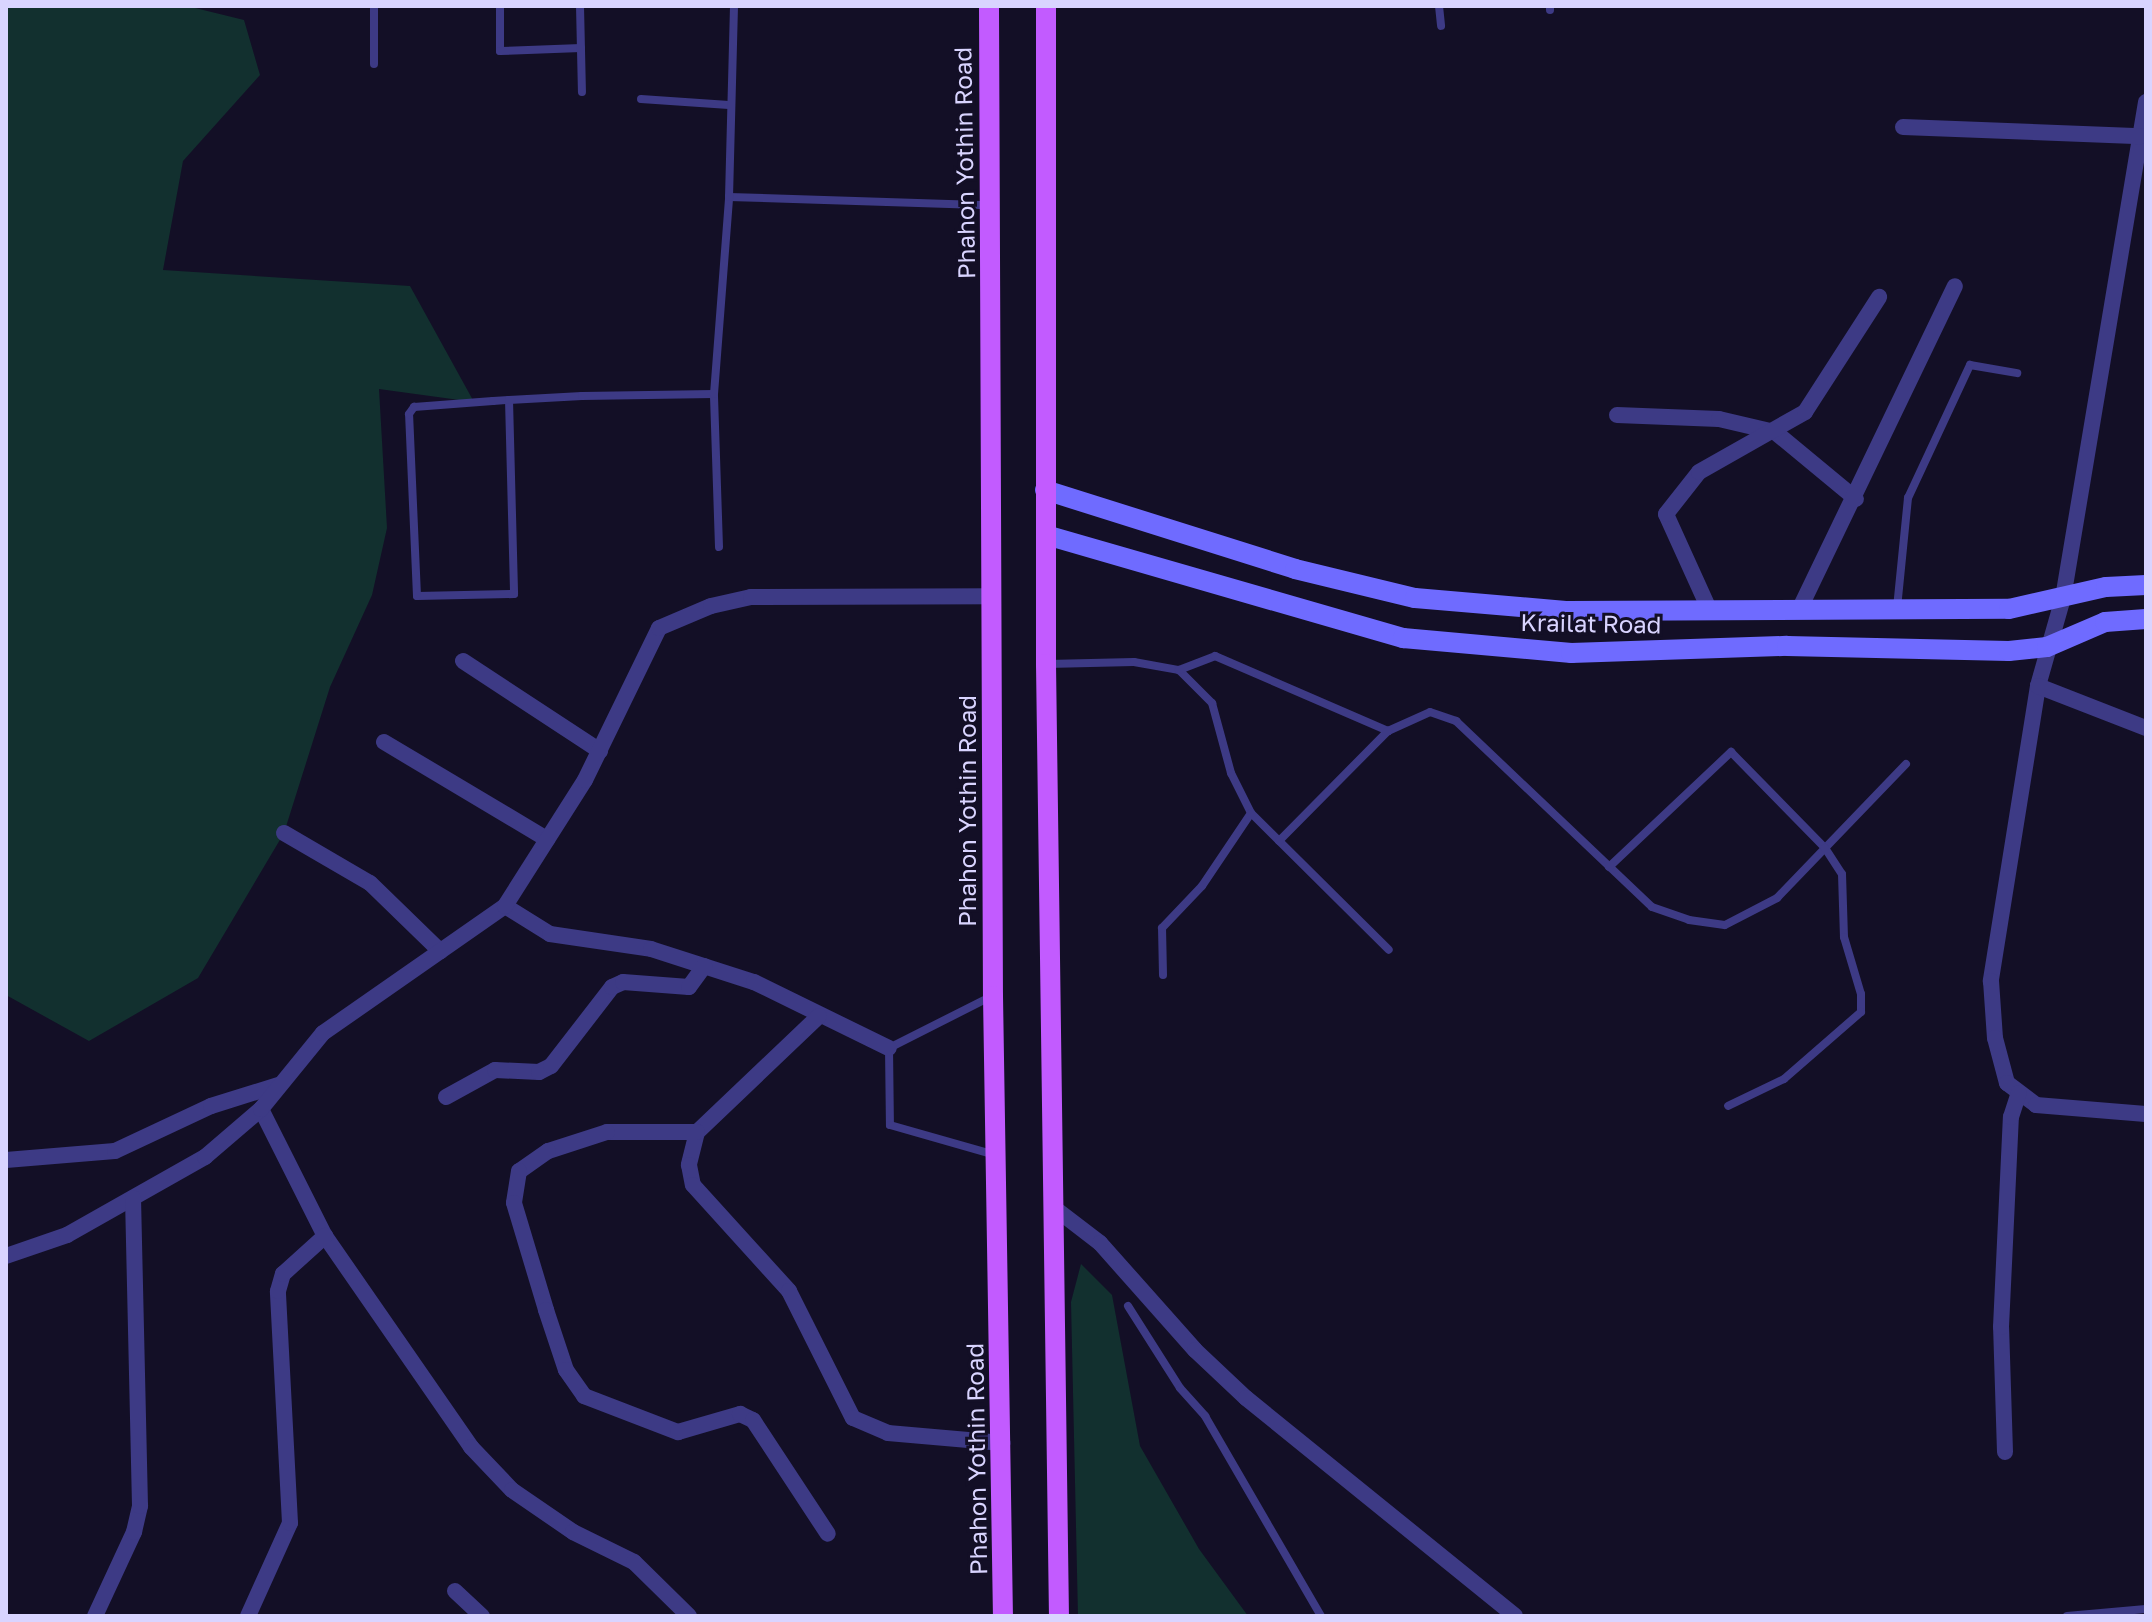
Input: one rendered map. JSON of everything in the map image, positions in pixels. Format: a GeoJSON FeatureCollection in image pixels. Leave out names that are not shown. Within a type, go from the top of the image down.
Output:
{"type":"FeatureCollection","features":[{"type":"Feature","properties":{"kind":"main road","name":"Phahon Yothin Road"},"geometry":{"type":"LineString","coordinates":[[989,6],[993,996],[1003,1443],[1003,1616]]}},
{"type":"Feature","properties":{"kind":"main road"},"geometry":{"type":"LineString","coordinates":[[1046,6],[1046,664],[1057,1210],[1059,1616]]}},
{"type":"Feature","properties":{"kind":"main road","name":"Krailat Road"},"geometry":{"type":"LineString","coordinates":[[1045,490],[1295,569],[1415,598],[1568,611],[2009,609],[2146,585]]}},
{"type":"Feature","properties":{"kind":"main road","name":"Krailat Road"},"geometry":{"type":"LineString","coordinates":[[1046,535],[1403,638],[1571,653],[1787,646],[2047,647],[2105,622],[2146,619]]}},
{"type":"Feature","properties":{"kind":"street"},"geometry":{"type":"LineString","coordinates":[[2146,102],[2063,598],[2038,686],[1991,981],[1995,1038],[2007,1083],[2036,1105],[2146,1114]]}},
{"type":"Feature","properties":{"kind":"street"},"geometry":{"type":"LineString","coordinates":[[1903,127],[2141,136]]}},
{"type":"Feature","properties":{"kind":"street"},"geometry":{"type":"LineString","coordinates":[[1800,608],[1856,499],[1955,286]]}},
{"type":"Feature","properties":{"kind":"street"},"geometry":{"type":"LineString","coordinates":[[1709,609],[1666,514],[1699,472],[1775,432],[1805,412],[1879,297]]}},
{"type":"Feature","properties":{"kind":"street"},"geometry":{"type":"LineString","coordinates":[[1617,415],[1719,419],[1775,432],[1856,499]]}},
{"type":"Feature","properties":{"kind":"street"},"geometry":{"type":"LineString","coordinates":[[6,1256],[67,1235],[205,1157],[261,1109],[323,1033],[505,906],[600,751],[659,628],[711,606],[751,597],[993,596]]}},
{"type":"Feature","properties":{"kind":"street"},"geometry":{"type":"LineString","coordinates":[[463,661],[600,751]]}},
{"type":"Feature","properties":{"kind":"street"},"geometry":{"type":"LineString","coordinates":[[2038,686],[2146,728]]}},
{"type":"Feature","properties":{"kind":"street"},"geometry":{"type":"LineString","coordinates":[[384,742],[547,839]]}},
{"type":"Feature","properties":{"kind":"street"},"geometry":{"type":"LineString","coordinates":[[284,833],[370,883],[440,951]]}},
{"type":"Feature","properties":{"kind":"street"},"geometry":{"type":"LineString","coordinates":[[505,906],[550,934],[651,949],[754,982],[889,1048]]}},
{"type":"Feature","properties":{"kind":"street"},"geometry":{"type":"LineString","coordinates":[[446,1097],[495,1070],[539,1072],[551,1066],[612,987],[623,982],[689,987],[704,966]]}},
{"type":"Feature","properties":{"kind":"street"},"geometry":{"type":"LineString","coordinates":[[819,1016],[697,1132],[689,1165],[693,1185],[789,1291],[853,1418],[888,1433],[1003,1443]]}},
{"type":"Feature","properties":{"kind":"street"},"geometry":{"type":"LineString","coordinates":[[6,1160],[115,1151],[211,1106],[279,1085]]}},
{"type":"Feature","properties":{"kind":"street"},"geometry":{"type":"LineString","coordinates":[[2005,1452],[2001,1327],[2011,1117],[2019,1093]]}},
{"type":"Feature","properties":{"kind":"street"},"geometry":{"type":"LineString","coordinates":[[261,1109],[325,1236],[471,1447],[512,1490],[573,1532],[634,1562],[689,1616]]}},
{"type":"Feature","properties":{"kind":"street"},"geometry":{"type":"LineString","coordinates":[[697,1132],[607,1132],[548,1151],[519,1171],[514,1203],[546,1310],[566,1370],[584,1396],[678,1432],[740,1414],[753,1420],[828,1534]]}},
{"type":"Feature","properties":{"kind":"street"},"geometry":{"type":"LineString","coordinates":[[95,1616],[134,1532],[140,1506],[133,1198]]}},
{"type":"Feature","properties":{"kind":"street"},"geometry":{"type":"LineString","coordinates":[[1057,1210],[1100,1243],[1195,1350],[1246,1398],[1515,1616]]}},
{"type":"Feature","properties":{"kind":"street"},"geometry":{"type":"LineString","coordinates":[[248,1616],[290,1523],[278,1291],[283,1274],[325,1236]]}},
{"type":"Feature","properties":{"kind":"street"},"geometry":{"type":"LineString","coordinates":[[455,1591],[482,1616]]}},
{"type":"Feature","properties":{"kind":"lane"},"geometry":{"type":"LineString","coordinates":[[374,6],[374,64]]}},
{"type":"Feature","properties":{"kind":"lane"},"geometry":{"type":"LineString","coordinates":[[500,6],[500,51],[581,48]]}},
{"type":"Feature","properties":{"kind":"lane"},"geometry":{"type":"LineString","coordinates":[[580,6],[582,92]]}},
{"type":"Feature","properties":{"kind":"lane"},"geometry":{"type":"LineString","coordinates":[[719,547],[714,394],[729,197],[729,105],[734,6]]}},
{"type":"Feature","properties":{"kind":"lane"},"geometry":{"type":"LineString","coordinates":[[1439,6],[1441,26]]}},
{"type":"Feature","properties":{"kind":"lane"},"geometry":{"type":"LineString","coordinates":[[641,99],[729,105]]}},
{"type":"Feature","properties":{"kind":"lane"},"geometry":{"type":"LineString","coordinates":[[729,197],[990,205]]}},
{"type":"Feature","properties":{"kind":"lane"},"geometry":{"type":"LineString","coordinates":[[1897,608],[1908,498],[1970,365],[2017,373]]}},
{"type":"Feature","properties":{"kind":"lane"},"geometry":{"type":"LineString","coordinates":[[509,400],[514,594],[417,596],[409,414],[414,407],[509,400],[714,394]]}},
{"type":"Feature","properties":{"kind":"lane"},"geometry":{"type":"LineString","coordinates":[[1046,664],[1134,662],[1179,670],[1215,656],[1388,731]]}},
{"type":"Feature","properties":{"kind":"lane"},"geometry":{"type":"LineString","coordinates":[[1179,670],[1212,703],[1231,773],[1251,813],[1389,950]]}},
{"type":"Feature","properties":{"kind":"lane"},"geometry":{"type":"LineString","coordinates":[[1279,841],[1388,731],[1430,712],[1456,721],[1652,907],[1689,920],[1725,925],[1777,898],[1906,764]]}},
{"type":"Feature","properties":{"kind":"lane"},"geometry":{"type":"LineString","coordinates":[[1609,867],[1731,752],[1825,848],[1842,874],[1844,937],[1861,994],[1861,1012],[1784,1079],[1728,1106]]}},
{"type":"Feature","properties":{"kind":"lane"},"geometry":{"type":"LineString","coordinates":[[1163,975],[1162,928],[1202,886],[1251,813]]}},
{"type":"Feature","properties":{"kind":"lane"},"geometry":{"type":"LineString","coordinates":[[993,996],[889,1048],[890,1125],[996,1155]]}},
{"type":"Feature","properties":{"kind":"lane"},"geometry":{"type":"LineString","coordinates":[[1128,1306],[1173,1377],[1205,1416],[1321,1616]]}},
{"type":"Feature","properties":{"kind":"lane"},"geometry":{"type":"LineString","coordinates":[[2067,1616],[2146,1609]]}},
{"type":"Feature","properties":{"kind":"green space"},"geometry":{"type":"Polygon","coordinates":[[[6,6],[187,6],[244,20],[260,75],[183,161],[163,270],[410,286],[474,402],[379,389],[387,528],[372,595],[330,687],[284,833],[198,978],[89,1041],[6,995],[6,6]]]}},
{"type":"Feature","properties":{"kind":"green space"},"geometry":{"type":"Polygon","coordinates":[[[1081,1264],[1112,1295],[1140,1446],[1199,1549],[1248,1616],[1078,1616],[1071,1302],[1081,1264]]]}}]}
